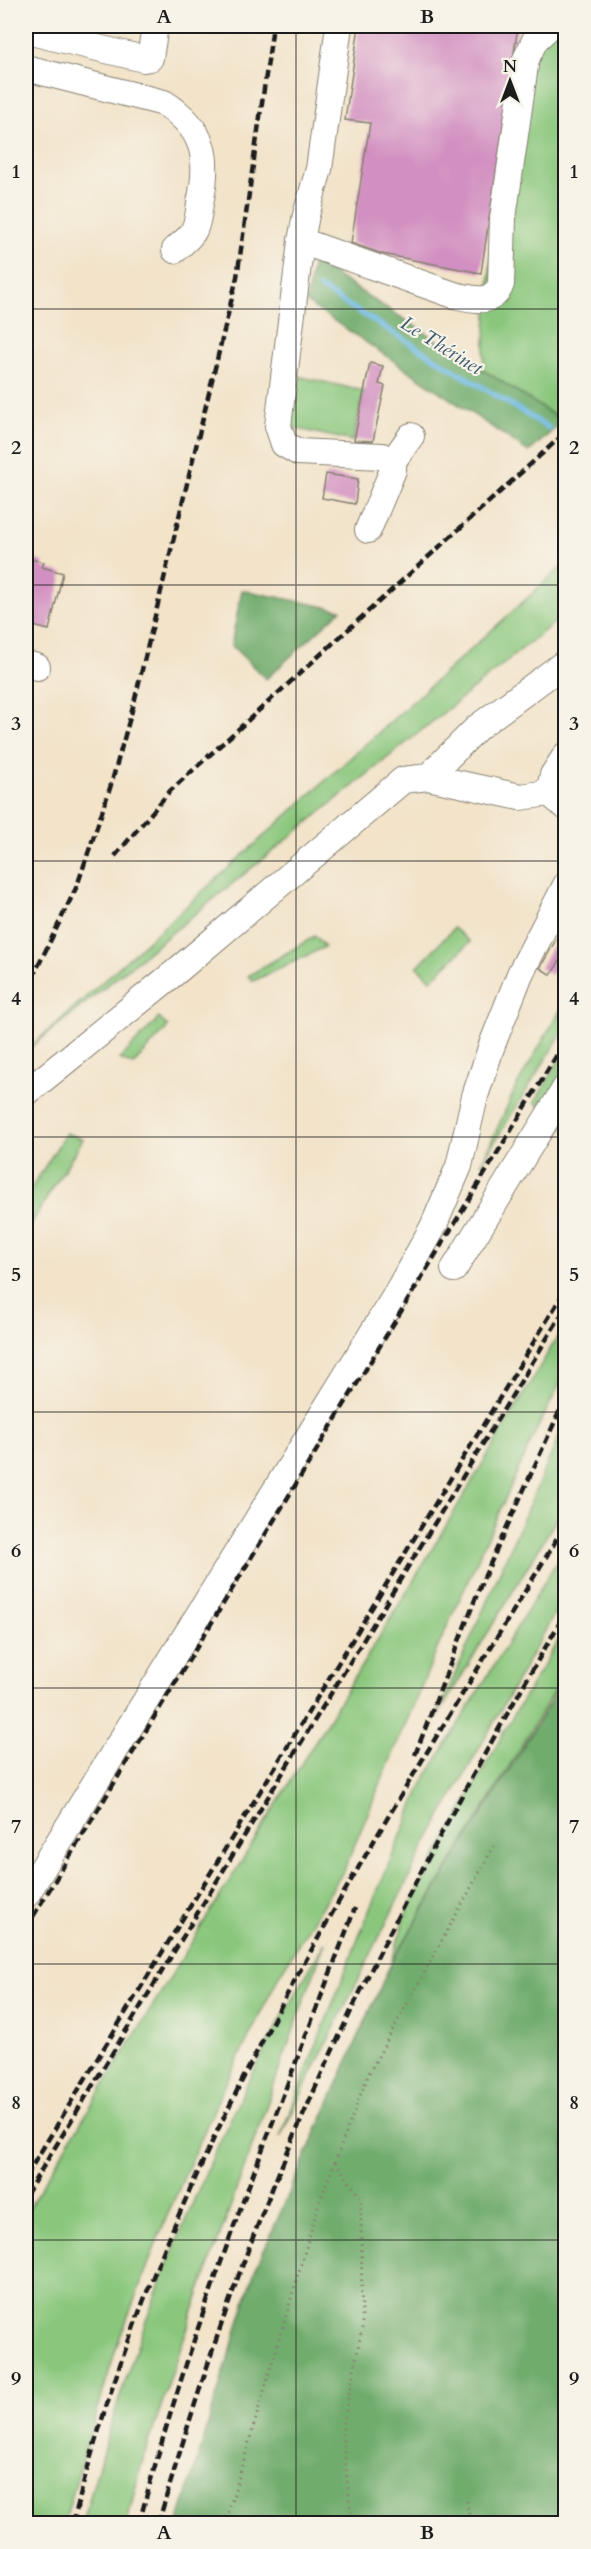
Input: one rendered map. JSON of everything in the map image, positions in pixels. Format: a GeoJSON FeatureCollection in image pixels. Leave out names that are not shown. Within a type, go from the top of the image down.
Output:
{"type":"FeatureCollection","features":[{"type":"Feature","properties":{"kind":"lane"},"geometry":{"type":"LineString","coordinates":[[31,26],[35,33],[144,59],[150,58],[155,26]]}},
{"type":"Feature","properties":{"kind":"lane"},"geometry":{"type":"LineString","coordinates":[[339,26],[319,169],[301,242],[279,415],[280,436],[290,450],[298,452],[382,456],[393,461]]}},
{"type":"Feature","properties":{"kind":"lane"},"geometry":{"type":"LineString","coordinates":[[301,242],[454,295],[484,300],[498,292],[503,276],[505,201],[526,59],[536,40],[550,26]]}},
{"type":"Feature","properties":{"kind":"lane"},"geometry":{"type":"LineString","coordinates":[[26,68],[165,103],[180,113],[193,129],[206,158],[207,175],[194,232],[175,250]]}},
{"type":"Feature","properties":{"kind":"lane"},"geometry":{"type":"LineString","coordinates":[[368,530],[393,470],[393,461],[411,436]]}},
{"type":"Feature","properties":{"kind":"lane"},"geometry":{"type":"LineString","coordinates":[[428,777],[478,727],[566,662]]}},
{"type":"Feature","properties":{"kind":"lane"},"geometry":{"type":"LineString","coordinates":[[26,1093],[178,970],[403,780],[428,777],[520,797],[557,800],[553,775],[566,755]]}},
{"type":"Feature","properties":{"kind":"lane"},"geometry":{"type":"LineString","coordinates":[[26,1895],[394,1298],[433,1227],[459,1166],[475,1096],[492,1045],[520,974],[566,885]]}},
{"type":"Feature","properties":{"kind":"lane"},"geometry":{"type":"LineString","coordinates":[[454,1269],[566,1087]]}},
{"type":"Feature","properties":{"kind":"path"},"geometry":{"type":"LineString","coordinates":[[225,2523],[319,2203],[369,2073],[495,1844]]}},
{"type":"Feature","properties":{"kind":"path"},"geometry":{"type":"LineString","coordinates":[[335,2162],[361,2198],[362,2328],[342,2432],[352,2523]]}},
{"type":"Feature","properties":{"kind":"path"},"geometry":{"type":"LineString","coordinates":[[467,2502],[470,2523]]}},
{"type":"Feature","properties":{"kind":"green space"},"geometry":{"type":"Polygon","coordinates":[[[537,26],[565,26],[565,418],[563,421],[483,370],[499,148],[508,73],[516,51],[537,26]]]}},
{"type":"Feature","properties":{"kind":"green space"},"geometry":{"type":"Polygon","coordinates":[[[313,261],[563,421],[529,452],[306,302],[313,261]]]}},
{"type":"Feature","properties":{"kind":"green space"},"geometry":{"type":"Polygon","coordinates":[[[293,375],[364,391],[353,441],[285,426],[293,375]]]}},
{"type":"Feature","properties":{"kind":"green space"},"geometry":{"type":"Polygon","coordinates":[[[565,564],[565,614],[26,1051],[565,564]]]}},
{"type":"Feature","properties":{"kind":"green space"},"geometry":{"type":"Polygon","coordinates":[[[242,590],[341,610],[266,679],[231,645],[242,590]]]}},
{"type":"Feature","properties":{"kind":"green space"},"geometry":{"type":"Polygon","coordinates":[[[454,928],[470,942],[431,980],[417,967],[454,928]]]}},
{"type":"Feature","properties":{"kind":"green space"},"geometry":{"type":"Polygon","coordinates":[[[315,936],[325,947],[253,981],[248,976],[315,936]]]}},
{"type":"Feature","properties":{"kind":"green space"},"geometry":{"type":"Polygon","coordinates":[[[565,1002],[565,1028],[481,1164],[516,1087],[565,1002]]]}},
{"type":"Feature","properties":{"kind":"green space"},"geometry":{"type":"Polygon","coordinates":[[[159,1018],[168,1027],[133,1065],[120,1059],[159,1018]]]}},
{"type":"Feature","properties":{"kind":"green space"},"geometry":{"type":"Polygon","coordinates":[[[565,1050],[565,1076],[545,1111],[535,1102],[565,1050]]]}},
{"type":"Feature","properties":{"kind":"green space"},"geometry":{"type":"Polygon","coordinates":[[[565,1098],[565,1123],[549,1149],[538,1142],[565,1098]]]}},
{"type":"Feature","properties":{"kind":"green space"},"geometry":{"type":"Polygon","coordinates":[[[66,1133],[83,1139],[26,1232],[26,1197],[66,1133]]]}},
{"type":"Feature","properties":{"kind":"green space"},"geometry":{"type":"Polygon","coordinates":[[[565,1324],[565,1374],[534,1435],[438,1647],[344,1870],[280,1974],[222,2091],[167,2216],[117,2345],[64,2523],[26,2523],[26,2212],[405,1595],[565,1324]]]}},
{"type":"Feature","properties":{"kind":"green space"},"geometry":{"type":"Polygon","coordinates":[[[565,1423],[565,1505],[435,1720],[565,1423]]]}},
{"type":"Feature","properties":{"kind":"green space"},"geometry":{"type":"Polygon","coordinates":[[[565,1548],[565,1595],[424,1847],[280,2137],[371,1906],[424,1781],[565,1548]]]}},
{"type":"Feature","properties":{"kind":"green space"},"geometry":{"type":"Polygon","coordinates":[[[565,1629],[565,1673],[391,1963],[407,1911],[507,1726],[565,1629]]]}},
{"type":"Feature","properties":{"kind":"green space"},"geometry":{"type":"Polygon","coordinates":[[[565,1678],[565,2523],[178,2523],[255,2270],[391,1963],[565,1678]]]}},
{"type":"Feature","properties":{"kind":"green space"},"geometry":{"type":"Polygon","coordinates":[[[325,1942],[192,2314],[141,2466],[127,2523],[83,2523],[119,2400],[186,2219],[238,2102],[288,2006],[325,1942]]]}},
{"type":"Feature","properties":{"kind":"building"},"geometry":{"type":"Polygon","coordinates":[[[359,26],[518,26],[481,273],[382,254],[351,243],[370,123],[345,120],[359,26]]]}},
{"type":"Feature","properties":{"kind":"building"},"geometry":{"type":"Polygon","coordinates":[[[370,363],[383,366],[379,384],[385,386],[373,441],[354,440],[370,363]]]}},
{"type":"Feature","properties":{"kind":"building"},"geometry":{"type":"Polygon","coordinates":[[[326,474],[358,479],[355,504],[322,498],[326,474]]]}},
{"type":"Feature","properties":{"kind":"building"},"geometry":{"type":"Polygon","coordinates":[[[26,558],[44,562],[42,567],[63,573],[49,630],[26,624],[26,558]]]}},
{"type":"Feature","properties":{"kind":"building"},"geometry":{"type":"Polygon","coordinates":[[[566,922],[566,951],[551,975],[540,968],[566,922]]]}},
{"type":"Feature","properties":{"kind":"waterway","name":"Le Thérinet"},"geometry":{"type":"LineString","coordinates":[[320,288],[549,428]]}},
{"type":"Feature","properties":{"kind":"railway"},"geometry":{"type":"LineString","coordinates":[[26,991],[77,886],[110,788],[133,707],[237,277],[273,26]]}},
{"type":"Feature","properties":{"kind":"railway"},"geometry":{"type":"LineString","coordinates":[[115,856],[170,791],[566,432]]}},
{"type":"Feature","properties":{"kind":"railway"},"geometry":{"type":"LineString","coordinates":[[26,1928],[566,1040]]}},
{"type":"Feature","properties":{"kind":"railway"},"geometry":{"type":"LineString","coordinates":[[26,2176],[566,1289]]}},
{"type":"Feature","properties":{"kind":"railway"},"geometry":{"type":"LineString","coordinates":[[26,2195],[566,1307]]}},
{"type":"Feature","properties":{"kind":"railway"},"geometry":{"type":"LineString","coordinates":[[415,1755],[481,1584],[566,1397]]}},
{"type":"Feature","properties":{"kind":"railway"},"geometry":{"type":"LineString","coordinates":[[73,2524],[112,2389],[161,2258],[217,2131],[281,2006],[349,1884],[566,1524]]}},
{"type":"Feature","properties":{"kind":"railway"},"geometry":{"type":"LineString","coordinates":[[158,2524],[195,2404],[235,2287],[264,2209],[330,2055],[443,1831],[566,1612]]}},
{"type":"Feature","properties":{"kind":"railway"},"geometry":{"type":"LineString","coordinates":[[139,2524],[161,2445],[211,2290],[267,2136],[355,1908]]}}]}
